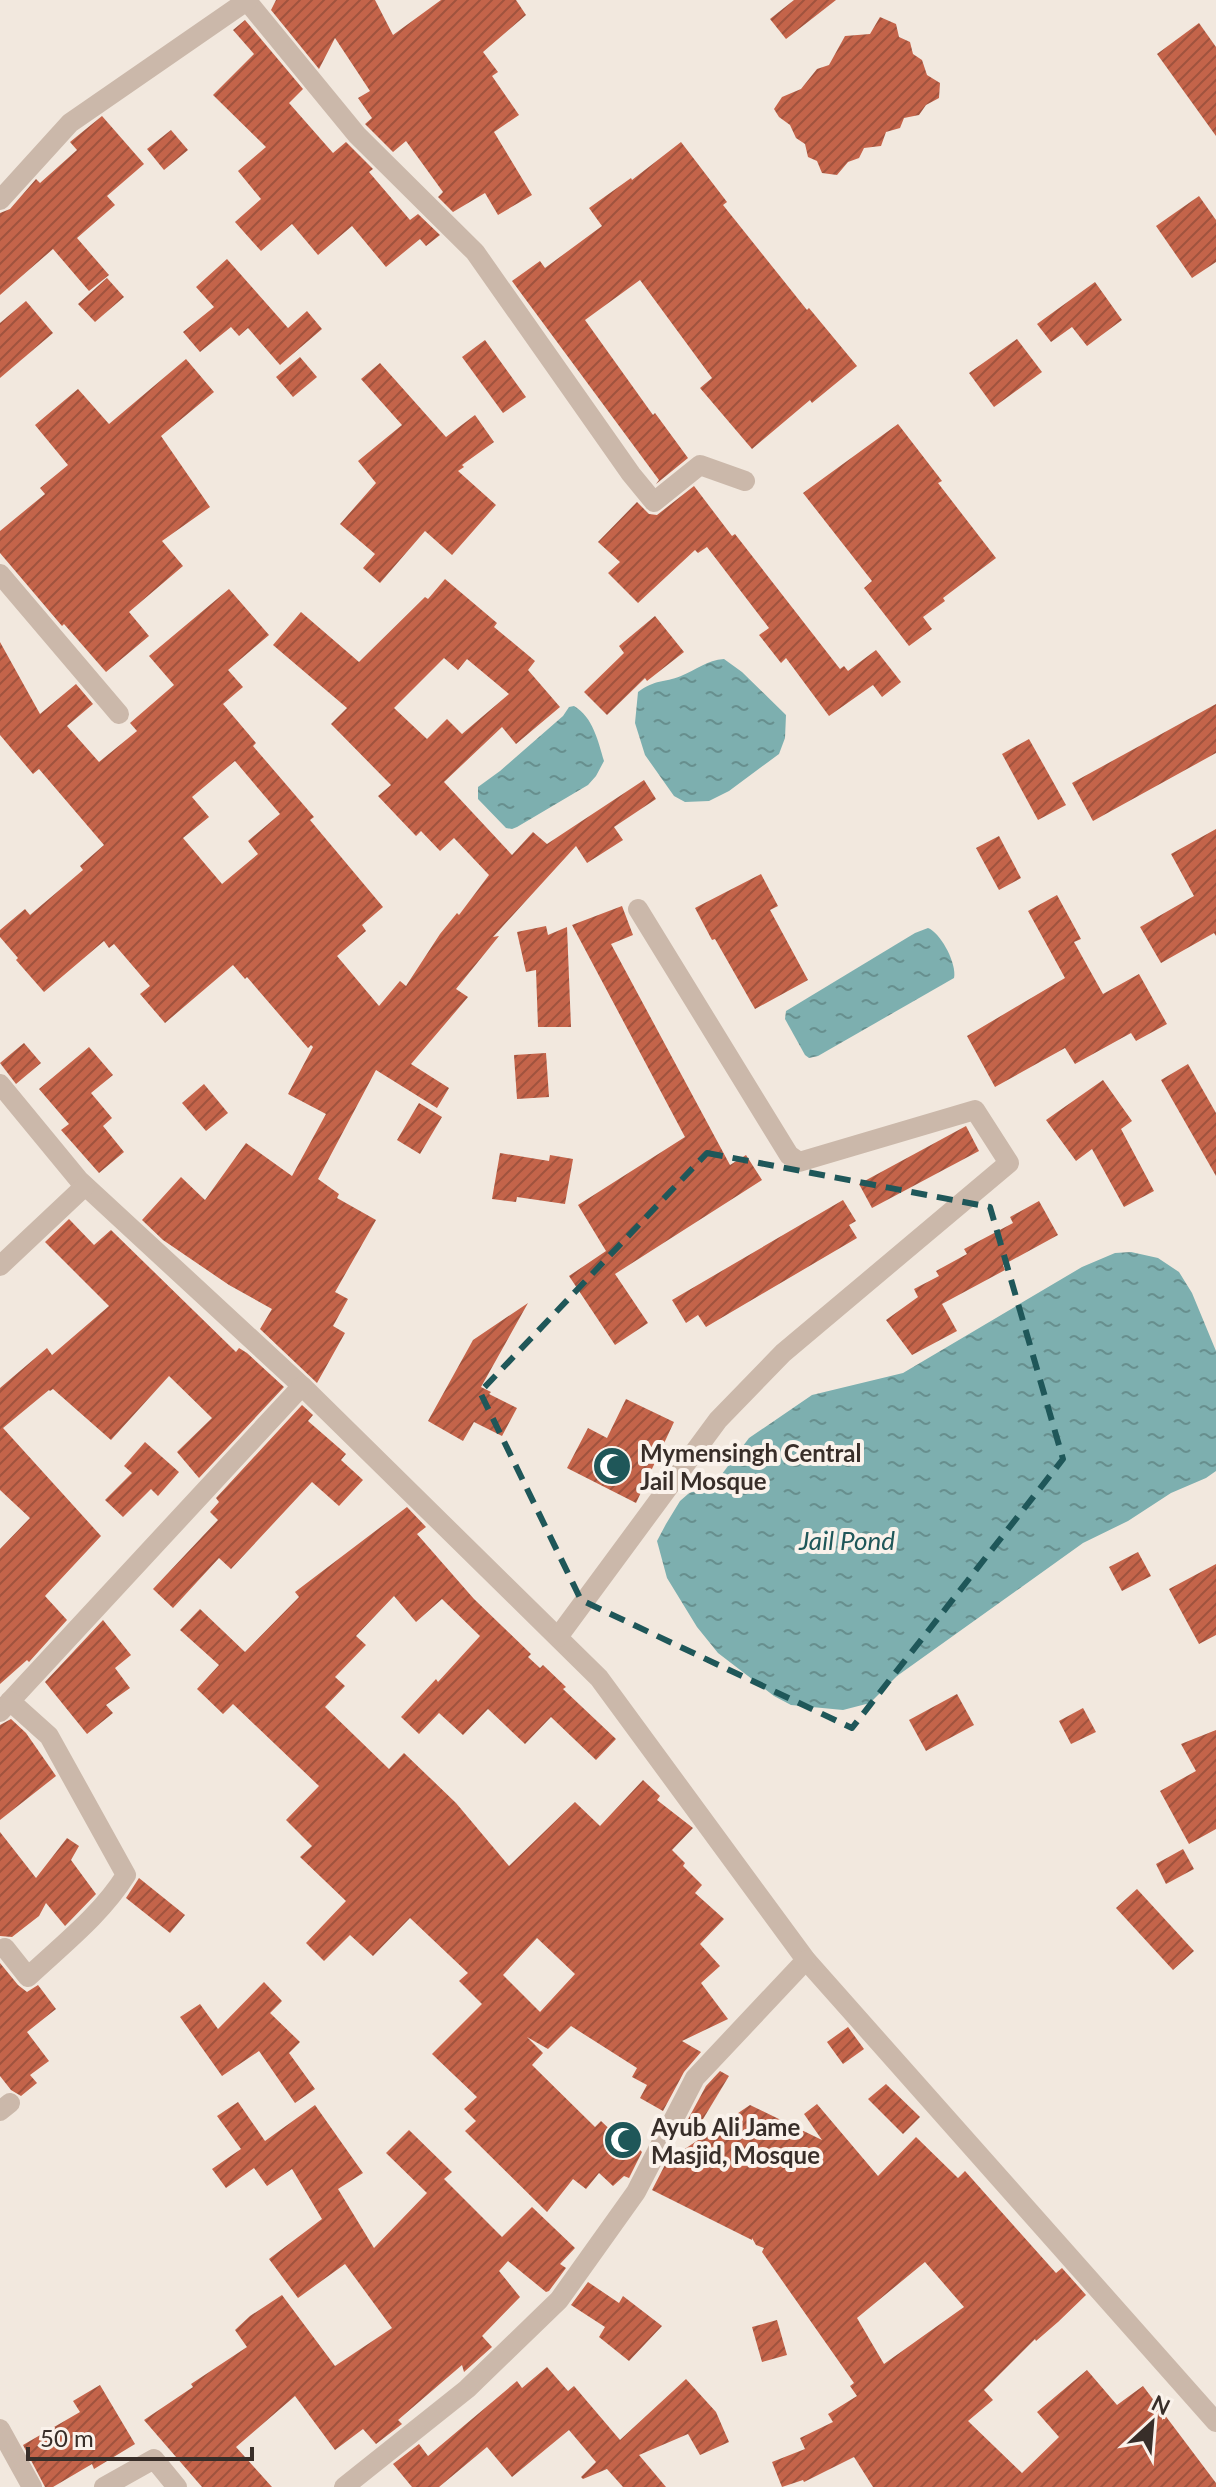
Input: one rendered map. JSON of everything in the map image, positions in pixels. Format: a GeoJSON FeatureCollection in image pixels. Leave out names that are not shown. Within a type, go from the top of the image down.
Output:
{"type":"FeatureCollection","features":[{"type":"Feature","properties":{"kind":"street"},"geometry":{"type":"LineString","coordinates":[[0,200],[70,123],[248,1],[357,135],[475,252],[631,474],[654,502],[700,465],[745,481]]}},
{"type":"Feature","properties":{"kind":"street"},"geometry":{"type":"LineString","coordinates":[[0,574],[119,714]]}},
{"type":"Feature","properties":{"kind":"street"},"geometry":{"type":"LineString","coordinates":[[558,1637],[718,1420],[783,1353],[1009,1163],[975,1110],[799,1162],[789,1155],[638,909]]}},
{"type":"Feature","properties":{"kind":"street"},"geometry":{"type":"LineString","coordinates":[[0,1084],[85,1186],[302,1386],[599,1678],[806,1960],[1216,2422]]}},
{"type":"Feature","properties":{"kind":"street"},"geometry":{"type":"LineString","coordinates":[[0,1266],[85,1186]]}},
{"type":"Feature","properties":{"kind":"street"},"geometry":{"type":"LineString","coordinates":[[5,1948],[28,1977],[114,1894],[126,1875],[49,1736],[5,1707],[302,1386]]}},
{"type":"Feature","properties":{"kind":"street"},"geometry":{"type":"LineString","coordinates":[[344,2487],[467,2389],[559,2300],[636,2192],[695,2078],[806,1960]]}},
{"type":"Feature","properties":{"kind":"street"},"geometry":{"type":"LineString","coordinates":[[0,2429],[32,2487]]}},
{"type":"Feature","properties":{"kind":"street"},"geometry":{"type":"LineString","coordinates":[[104,2487],[154,2459],[177,2487]]}},
{"type":"Feature","properties":{"kind":"highlighted area"},"geometry":{"type":"Polygon","coordinates":[[[707,1153],[990,1207],[1063,1459],[852,1728],[581,1600],[480,1392],[707,1153]]]}},
{"type":"Feature","properties":{"kind":"water"},"geometry":{"type":"Polygon","coordinates":[[[724,659],[742,672],[786,715],[785,738],[779,754],[729,791],[709,801],[685,802],[674,796],[645,755],[635,723],[638,692],[724,659]]]}},
{"type":"Feature","properties":{"kind":"water"},"geometry":{"type":"Polygon","coordinates":[[[574,706],[586,716],[594,730],[604,761],[596,776],[588,785],[517,827],[506,828],[478,799],[478,787],[563,716],[569,707],[574,706]]]}},
{"type":"Feature","properties":{"kind":"water"},"geometry":{"type":"Polygon","coordinates":[[[928,928],[947,950],[954,978],[818,1056],[809,1058],[805,1055],[785,1019],[786,1011],[928,928]]]}},
{"type":"Feature","properties":{"kind":"water","name":"Jail Pond"},"geometry":{"type":"Polygon","coordinates":[[[1131,1252],[1158,1258],[1179,1272],[1192,1293],[1216,1351],[1216,1471],[1083,1543],[897,1676],[870,1703],[843,1710],[791,1705],[774,1696],[718,1653],[697,1627],[667,1578],[657,1541],[680,1501],[719,1478],[749,1438],[812,1395],[903,1373],[1082,1267],[1115,1253],[1131,1252]]]}},
{"type":"Feature","properties":{"kind":"building"},"geometry":{"type":"Polygon","coordinates":[[[276,0],[375,0],[393,35],[441,0],[516,0],[526,15],[483,52],[498,72],[492,76],[519,115],[494,132],[532,195],[498,215],[485,193],[453,212],[438,197],[443,192],[406,141],[393,152],[365,124],[372,118],[358,98],[370,91],[335,38],[319,69],[271,10],[276,0]]]}},
{"type":"Feature","properties":{"kind":"building"},"geometry":{"type":"Polygon","coordinates":[[[794,0],[836,0],[786,39],[770,19],[794,0]]]}},
{"type":"Feature","properties":{"kind":"building"},"geometry":{"type":"Polygon","coordinates":[[[880,17],[896,24],[899,37],[910,42],[913,54],[922,60],[927,75],[940,83],[939,98],[926,105],[919,115],[904,118],[900,128],[886,132],[881,146],[864,148],[859,158],[848,162],[837,175],[822,173],[817,161],[808,157],[805,144],[796,138],[790,125],[774,109],[782,97],[801,89],[817,69],[829,65],[845,36],[870,34],[880,17]]]}},
{"type":"Feature","properties":{"kind":"building"},"geometry":{"type":"Polygon","coordinates":[[[245,20],[303,89],[289,103],[333,153],[346,142],[373,169],[369,172],[410,220],[418,214],[440,235],[426,246],[420,239],[386,267],[352,226],[318,255],[292,224],[261,251],[235,222],[261,199],[238,171],[266,147],[213,95],[254,54],[233,30],[245,20]]]}},
{"type":"Feature","properties":{"kind":"building"},"geometry":{"type":"Polygon","coordinates":[[[1199,23],[1216,47],[1216,136],[1157,54],[1199,23]]]}},
{"type":"Feature","properties":{"kind":"building"},"geometry":{"type":"Polygon","coordinates":[[[102,116],[144,164],[107,196],[115,205],[77,238],[109,275],[89,291],[53,249],[0,295],[0,213],[10,209],[36,179],[40,183],[77,150],[70,142],[102,116]]]}},
{"type":"Feature","properties":{"kind":"building"},"geometry":{"type":"Polygon","coordinates":[[[171,130],[188,150],[164,170],[147,149],[171,130]]]}},
{"type":"Feature","properties":{"kind":"building"},"geometry":{"type":"Polygon","coordinates":[[[681,142],[727,202],[723,205],[807,310],[809,308],[857,366],[812,403],[810,400],[752,449],[700,388],[712,378],[640,280],[585,320],[688,458],[656,484],[659,480],[512,281],[540,261],[545,268],[602,226],[589,208],[681,142]]]}},
{"type":"Feature","properties":{"kind":"building"},"geometry":{"type":"Polygon","coordinates":[[[1199,196],[1216,220],[1216,262],[1192,278],[1156,226],[1199,196]]]}},
{"type":"Feature","properties":{"kind":"building"},"geometry":{"type":"Polygon","coordinates":[[[227,259],[288,328],[307,311],[322,329],[280,365],[248,328],[239,336],[231,327],[200,352],[183,332],[214,307],[196,287],[227,259]]]}},
{"type":"Feature","properties":{"kind":"building"},"geometry":{"type":"Polygon","coordinates":[[[107,278],[124,297],[95,322],[78,304],[107,278]]]}},
{"type":"Feature","properties":{"kind":"building"},"geometry":{"type":"Polygon","coordinates":[[[1095,282],[1122,320],[1087,346],[1072,327],[1051,342],[1037,324],[1095,282]]]}},
{"type":"Feature","properties":{"kind":"building"},"geometry":{"type":"Polygon","coordinates":[[[26,301],[53,333],[0,378],[0,323],[26,301]]]}},
{"type":"Feature","properties":{"kind":"building"},"geometry":{"type":"Polygon","coordinates":[[[1017,339],[1042,372],[994,407],[969,373],[1017,339]]]}},
{"type":"Feature","properties":{"kind":"building"},"geometry":{"type":"Polygon","coordinates":[[[485,340],[526,397],[503,413],[462,357],[485,340]]]}},
{"type":"Feature","properties":{"kind":"building"},"geometry":{"type":"Polygon","coordinates":[[[300,357],[317,377],[293,397],[276,377],[300,357]]]}},
{"type":"Feature","properties":{"kind":"building"},"geometry":{"type":"Polygon","coordinates":[[[186,359],[214,392],[161,436],[210,507],[162,541],[183,566],[129,612],[149,636],[106,672],[0,553],[0,531],[45,494],[40,488],[68,465],[35,425],[78,389],[109,424],[186,359]]]}},
{"type":"Feature","properties":{"kind":"building"},"geometry":{"type":"Polygon","coordinates":[[[380,363],[446,437],[475,415],[494,442],[458,471],[496,505],[452,555],[425,531],[380,583],[363,568],[375,554],[340,524],[376,483],[358,461],[402,425],[361,379],[380,363]]]}},
{"type":"Feature","properties":{"kind":"building"},"geometry":{"type":"Polygon","coordinates":[[[898,424],[942,481],[938,483],[996,558],[923,617],[932,629],[909,646],[864,588],[872,581],[803,493],[898,424]]]}},
{"type":"Feature","properties":{"kind":"building"},"geometry":{"type":"Polygon","coordinates":[[[694,486],[840,669],[844,666],[848,671],[876,650],[901,682],[882,697],[873,685],[829,716],[786,658],[781,663],[759,635],[769,628],[707,547],[698,553],[695,550],[638,603],[608,573],[620,562],[598,542],[637,502],[649,514],[657,515],[694,486]]]}},
{"type":"Feature","properties":{"kind":"building"},"geometry":{"type":"Polygon","coordinates":[[[445,579],[497,623],[494,627],[535,661],[528,670],[560,707],[516,744],[502,727],[444,782],[512,855],[533,832],[547,844],[644,780],[656,799],[614,827],[623,840],[587,863],[576,846],[493,937],[499,936],[456,989],[468,997],[411,1064],[449,1088],[437,1108],[376,1070],[318,1179],[339,1194],[337,1198],[376,1220],[335,1292],[348,1299],[333,1326],[345,1333],[317,1383],[260,1329],[272,1309],[229,1285],[163,1240],[142,1220],[181,1177],[205,1200],[246,1143],[292,1176],[326,1114],[288,1094],[313,1047],[308,1048],[233,965],[165,1023],[140,994],[150,986],[114,944],[109,948],[104,941],[44,992],[16,960],[18,958],[0,937],[0,930],[25,909],[30,915],[83,870],[80,866],[104,845],[39,769],[33,774],[0,735],[0,642],[40,714],[76,684],[93,704],[67,726],[99,762],[137,731],[130,723],[174,685],[149,656],[229,589],[269,635],[228,670],[243,687],[223,704],[256,743],[253,746],[314,817],[310,820],[383,907],[362,925],[366,931],[337,956],[379,1006],[400,981],[406,986],[440,934],[457,913],[459,915],[489,875],[454,838],[440,851],[421,831],[416,836],[378,796],[391,785],[331,724],[347,708],[273,645],[301,612],[359,662],[425,597],[428,599],[445,579]],[[444,658],[394,708],[427,739],[447,719],[462,734],[509,694],[467,659],[458,670],[444,658]],[[235,761],[192,797],[209,817],[183,838],[222,884],[258,854],[248,841],[280,814],[235,761]]]}},
{"type":"Feature","properties":{"kind":"building"},"geometry":{"type":"Polygon","coordinates":[[[655,616],[684,652],[647,681],[645,678],[607,715],[584,692],[624,653],[619,646],[655,616]]]}},
{"type":"Feature","properties":{"kind":"building"},"geometry":{"type":"Polygon","coordinates":[[[1216,704],[1216,753],[1093,821],[1072,783],[1216,704]]]}},
{"type":"Feature","properties":{"kind":"building"},"geometry":{"type":"Polygon","coordinates":[[[1029,739],[1066,805],[1038,820],[1002,754],[1029,739]]]}},
{"type":"Feature","properties":{"kind":"building"},"geometry":{"type":"Polygon","coordinates":[[[1216,829],[1216,936],[1214,933],[1161,963],[1140,927],[1194,896],[1171,854],[1216,829]]]}},
{"type":"Feature","properties":{"kind":"building"},"geometry":{"type":"Polygon","coordinates":[[[999,836],[1021,878],[999,890],[976,848],[999,836]]]}},
{"type":"Feature","properties":{"kind":"building"},"geometry":{"type":"Polygon","coordinates":[[[761,874],[778,906],[770,910],[808,980],[755,1009],[695,908],[761,874]]]}},
{"type":"Feature","properties":{"kind":"building"},"geometry":{"type":"Polygon","coordinates":[[[1057,895],[1081,939],[1074,942],[1103,994],[1139,974],[1167,1024],[1136,1041],[1131,1033],[1075,1064],[1065,1048],[995,1087],[967,1036],[1065,978],[1028,911],[1057,895]]]}},
{"type":"Feature","properties":{"kind":"building"},"geometry":{"type":"Polygon","coordinates":[[[622,906],[633,935],[611,944],[730,1165],[746,1155],[762,1180],[615,1274],[648,1323],[615,1345],[569,1276],[606,1251],[578,1205],[685,1137],[572,925],[622,906]]]}},
{"type":"Feature","properties":{"kind":"building"},"geometry":{"type":"Polygon","coordinates":[[[546,926],[548,935],[567,927],[571,1027],[538,1027],[536,970],[526,972],[517,932],[546,926]]]}},
{"type":"Feature","properties":{"kind":"building"},"geometry":{"type":"Polygon","coordinates":[[[24,1043],[41,1063],[16,1084],[0,1063],[24,1043]]]}},
{"type":"Feature","properties":{"kind":"building"},"geometry":{"type":"Polygon","coordinates":[[[89,1047],[113,1075],[91,1093],[112,1118],[103,1126],[124,1152],[99,1173],[61,1130],[69,1124],[39,1089],[89,1047]]]}},
{"type":"Feature","properties":{"kind":"building"},"geometry":{"type":"Polygon","coordinates":[[[546,1053],[549,1097],[517,1099],[514,1055],[546,1053]]]}},
{"type":"Feature","properties":{"kind":"building"},"geometry":{"type":"Polygon","coordinates":[[[1188,1064],[1216,1113],[1216,1176],[1161,1080],[1188,1064]]]}},
{"type":"Feature","properties":{"kind":"building"},"geometry":{"type":"Polygon","coordinates":[[[1103,1080],[1132,1121],[1121,1129],[1154,1191],[1124,1207],[1092,1149],[1076,1161],[1046,1120],[1103,1080]]]}},
{"type":"Feature","properties":{"kind":"building"},"geometry":{"type":"Polygon","coordinates":[[[204,1084],[228,1113],[206,1131],[182,1103],[204,1084]]]}},
{"type":"Feature","properties":{"kind":"building"},"geometry":{"type":"Polygon","coordinates":[[[419,1103],[442,1117],[420,1154],[397,1140],[419,1103]]]}},
{"type":"Feature","properties":{"kind":"building"},"geometry":{"type":"Polygon","coordinates":[[[966,1126],[979,1151],[872,1208],[859,1184],[966,1126]]]}},
{"type":"Feature","properties":{"kind":"building"},"geometry":{"type":"Polygon","coordinates":[[[500,1153],[549,1161],[550,1155],[573,1159],[565,1204],[517,1197],[516,1202],[492,1199],[500,1153]]]}},
{"type":"Feature","properties":{"kind":"building"},"geometry":{"type":"Polygon","coordinates":[[[843,1200],[856,1221],[849,1225],[857,1238],[706,1327],[698,1315],[686,1323],[672,1300],[843,1200]]]}},
{"type":"Feature","properties":{"kind":"building"},"geometry":{"type":"Polygon","coordinates":[[[1039,1201],[1058,1235],[1003,1265],[1005,1270],[942,1304],[957,1331],[912,1355],[886,1320],[918,1297],[914,1289],[939,1276],[936,1271],[967,1254],[964,1249],[1013,1223],[1010,1217],[1039,1201]]]}},
{"type":"Feature","properties":{"kind":"building"},"geometry":{"type":"Polygon","coordinates":[[[69,1219],[94,1245],[111,1230],[236,1352],[239,1348],[247,1353],[284,1387],[199,1478],[177,1452],[212,1418],[169,1376],[111,1440],[53,1389],[3,1428],[101,1536],[45,1596],[67,1620],[29,1662],[27,1660],[0,1684],[0,1549],[30,1518],[0,1490],[0,1388],[47,1348],[52,1355],[109,1306],[45,1242],[69,1219]]]}},
{"type":"Feature","properties":{"kind":"building"},"geometry":{"type":"Polygon","coordinates":[[[528,1303],[481,1387],[517,1408],[502,1436],[474,1422],[463,1441],[428,1421],[473,1340],[528,1303]]]}},
{"type":"Feature","properties":{"kind":"building"},"geometry":{"type":"Polygon","coordinates":[[[626,1399],[674,1422],[636,1503],[567,1468],[588,1428],[607,1438],[626,1399]]]}},
{"type":"Feature","properties":{"kind":"building"},"geometry":{"type":"Polygon","coordinates":[[[302,1405],[313,1415],[308,1421],[346,1454],[341,1460],[363,1480],[339,1506],[312,1482],[231,1569],[219,1558],[173,1608],[153,1589],[218,1520],[210,1512],[219,1502],[216,1498],[302,1405]]]}},
{"type":"Feature","properties":{"kind":"building"},"geometry":{"type":"Polygon","coordinates":[[[145,1442],[179,1472],[158,1496],[151,1489],[123,1517],[105,1500],[132,1473],[124,1466],[145,1442]]]}},
{"type":"Feature","properties":{"kind":"building"},"geometry":{"type":"Polygon","coordinates":[[[407,1507],[426,1527],[417,1534],[474,1599],[531,1654],[528,1657],[540,1668],[543,1665],[566,1687],[563,1689],[616,1739],[596,1760],[551,1717],[525,1744],[488,1709],[463,1735],[439,1713],[419,1734],[401,1717],[480,1636],[442,1599],[416,1622],[394,1596],[356,1636],[366,1645],[335,1677],[345,1686],[325,1707],[389,1769],[404,1753],[456,1803],[509,1866],[575,1802],[600,1826],[643,1780],[660,1796],[657,1800],[693,1828],[672,1850],[702,1885],[695,1893],[724,1919],[700,1944],[720,1966],[701,1983],[728,2019],[682,2041],[701,2052],[684,2072],[663,2111],[640,2098],[647,2085],[632,2077],[637,2068],[571,2026],[548,2049],[527,2037],[543,2053],[532,2065],[595,2127],[601,2121],[619,2138],[622,2132],[642,2152],[629,2178],[624,2176],[613,2186],[599,2173],[586,2189],[573,2179],[547,2212],[465,2131],[476,2121],[464,2109],[477,2097],[432,2054],[482,2004],[459,1981],[468,1973],[410,1918],[373,1956],[350,1935],[324,1961],[306,1943],[346,1901],[300,1857],[312,1846],[286,1820],[319,1786],[233,1704],[223,1714],[197,1689],[219,1665],[180,1630],[200,1609],[245,1652],[299,1597],[295,1592],[407,1507]],[[537,1938],[503,1975],[540,2012],[575,1974],[537,1938]]]}},
{"type":"Feature","properties":{"kind":"building"},"geometry":{"type":"Polygon","coordinates":[[[1138,1552],[1151,1576],[1122,1591],[1109,1567],[1138,1552]]]}},
{"type":"Feature","properties":{"kind":"building"},"geometry":{"type":"Polygon","coordinates":[[[1216,1564],[1216,1635],[1199,1644],[1169,1589],[1216,1564]]]}},
{"type":"Feature","properties":{"kind":"building"},"geometry":{"type":"Polygon","coordinates":[[[103,1620],[131,1655],[115,1668],[130,1688],[106,1705],[113,1713],[87,1734],[45,1682],[103,1620]]]}},
{"type":"Feature","properties":{"kind":"building"},"geometry":{"type":"Polygon","coordinates":[[[957,1694],[974,1725],[926,1751],[909,1720],[957,1694]]]}},
{"type":"Feature","properties":{"kind":"building"},"geometry":{"type":"Polygon","coordinates":[[[1083,1708],[1096,1732],[1071,1744],[1059,1721],[1083,1708]]]}},
{"type":"Feature","properties":{"kind":"building"},"geometry":{"type":"Polygon","coordinates":[[[11,1719],[26,1733],[56,1776],[0,1820],[0,1725],[11,1719]]]}},
{"type":"Feature","properties":{"kind":"building"},"geometry":{"type":"Polygon","coordinates":[[[1216,1730],[1216,1829],[1189,1844],[1160,1791],[1196,1771],[1181,1744],[1216,1730]]]}},
{"type":"Feature","properties":{"kind":"building"},"geometry":{"type":"Polygon","coordinates":[[[0,1832],[36,1878],[67,1838],[79,1846],[71,1860],[96,1894],[65,1926],[46,1903],[39,1916],[12,1937],[0,1936],[0,1832]]]}},
{"type":"Feature","properties":{"kind":"building"},"geometry":{"type":"Polygon","coordinates":[[[1183,1849],[1194,1869],[1166,1884],[1156,1864],[1183,1849]]]}},
{"type":"Feature","properties":{"kind":"building"},"geometry":{"type":"Polygon","coordinates":[[[139,1878],[185,1915],[170,1933],[126,1898],[139,1878]]]}},
{"type":"Feature","properties":{"kind":"building"},"geometry":{"type":"Polygon","coordinates":[[[1137,1889],[1194,1951],[1173,1970],[1116,1908],[1137,1889]]]}},
{"type":"Feature","properties":{"kind":"building"},"geometry":{"type":"Polygon","coordinates":[[[0,1963],[27,1992],[38,1985],[56,2009],[27,2032],[49,2061],[30,2075],[37,2083],[21,2096],[11,2090],[0,2076],[0,1963]]]}},
{"type":"Feature","properties":{"kind":"building"},"geometry":{"type":"Polygon","coordinates":[[[264,1982],[282,2001],[270,2013],[300,2042],[289,2053],[315,2089],[295,2103],[259,2051],[222,2076],[180,2017],[200,2004],[218,2029],[264,1982]]]}},
{"type":"Feature","properties":{"kind":"building"},"geometry":{"type":"Polygon","coordinates":[[[848,2027],[864,2049],[843,2064],[827,2042],[848,2027]]]}},
{"type":"Feature","properties":{"kind":"building"},"geometry":{"type":"Polygon","coordinates":[[[720,2071],[729,2076],[697,2129],[686,2123],[706,2086],[720,2071]]]}},
{"type":"Feature","properties":{"kind":"building"},"geometry":{"type":"Polygon","coordinates":[[[886,2084],[920,2117],[903,2134],[868,2099],[886,2084]]]}},
{"type":"Feature","properties":{"kind":"building"},"geometry":{"type":"Polygon","coordinates":[[[238,2102],[265,2141],[315,2105],[363,2173],[338,2189],[374,2248],[427,2193],[386,2153],[409,2130],[452,2172],[444,2179],[502,2237],[532,2207],[575,2248],[560,2264],[566,2268],[546,2292],[508,2261],[499,2271],[520,2297],[482,2336],[492,2347],[464,2372],[462,2365],[398,2420],[402,2424],[376,2444],[363,2429],[335,2450],[295,2396],[236,2447],[272,2487],[202,2487],[144,2420],[247,2347],[235,2330],[250,2316],[282,2295],[335,2366],[392,2328],[345,2264],[298,2298],[269,2259],[322,2219],[292,2169],[267,2186],[254,2168],[226,2188],[212,2169],[241,2149],[217,2116],[238,2102]]]}},
{"type":"Feature","properties":{"kind":"building"},"geometry":{"type":"Polygon","coordinates":[[[817,2104],[878,2176],[916,2137],[958,2178],[965,2171],[1056,2273],[1062,2268],[1086,2295],[1035,2339],[984,2390],[993,2400],[968,2421],[1022,2473],[1059,2437],[1037,2412],[1087,2370],[1117,2405],[1143,2386],[1216,2487],[873,2487],[854,2457],[804,2482],[782,2487],[772,2462],[805,2449],[800,2438],[833,2422],[828,2414],[857,2396],[850,2386],[854,2383],[762,2252],[764,2248],[756,2245],[752,2238],[652,2190],[667,2161],[750,2105],[822,2140],[804,2114],[817,2104]],[[925,2262],[857,2318],[884,2364],[964,2307],[925,2262]]]}},
{"type":"Feature","properties":{"kind":"building"},"geometry":{"type":"Polygon","coordinates":[[[588,2282],[619,2303],[623,2296],[662,2326],[629,2361],[599,2337],[605,2327],[571,2305],[588,2282]]]}},
{"type":"Feature","properties":{"kind":"building"},"geometry":{"type":"Polygon","coordinates":[[[777,2320],[787,2355],[762,2362],[752,2327],[777,2320]]]}},
{"type":"Feature","properties":{"kind":"building"},"geometry":{"type":"Polygon","coordinates":[[[547,2367],[568,2391],[574,2386],[620,2440],[686,2379],[716,2412],[729,2442],[700,2455],[688,2434],[639,2455],[666,2487],[623,2487],[607,2469],[583,2479],[581,2477],[596,2462],[569,2430],[512,2477],[487,2447],[439,2487],[412,2487],[393,2464],[419,2444],[428,2456],[517,2381],[522,2388],[547,2367]]]}},
{"type":"Feature","properties":{"kind":"building"},"geometry":{"type":"Polygon","coordinates":[[[100,2385],[135,2444],[94,2469],[92,2464],[53,2487],[45,2487],[23,2445],[80,2412],[73,2401],[100,2385]]]}},
{"type":"Feature","properties":{"kind":"place","name":"Mymensingh Central Jail Mosque"},"geometry":{"type":"Point","coordinates":[612,1466]}},
{"type":"Feature","properties":{"kind":"place","name":"Ayub Ali Jame Masjid, Mosque"},"geometry":{"type":"Point","coordinates":[623,2140]}}]}
